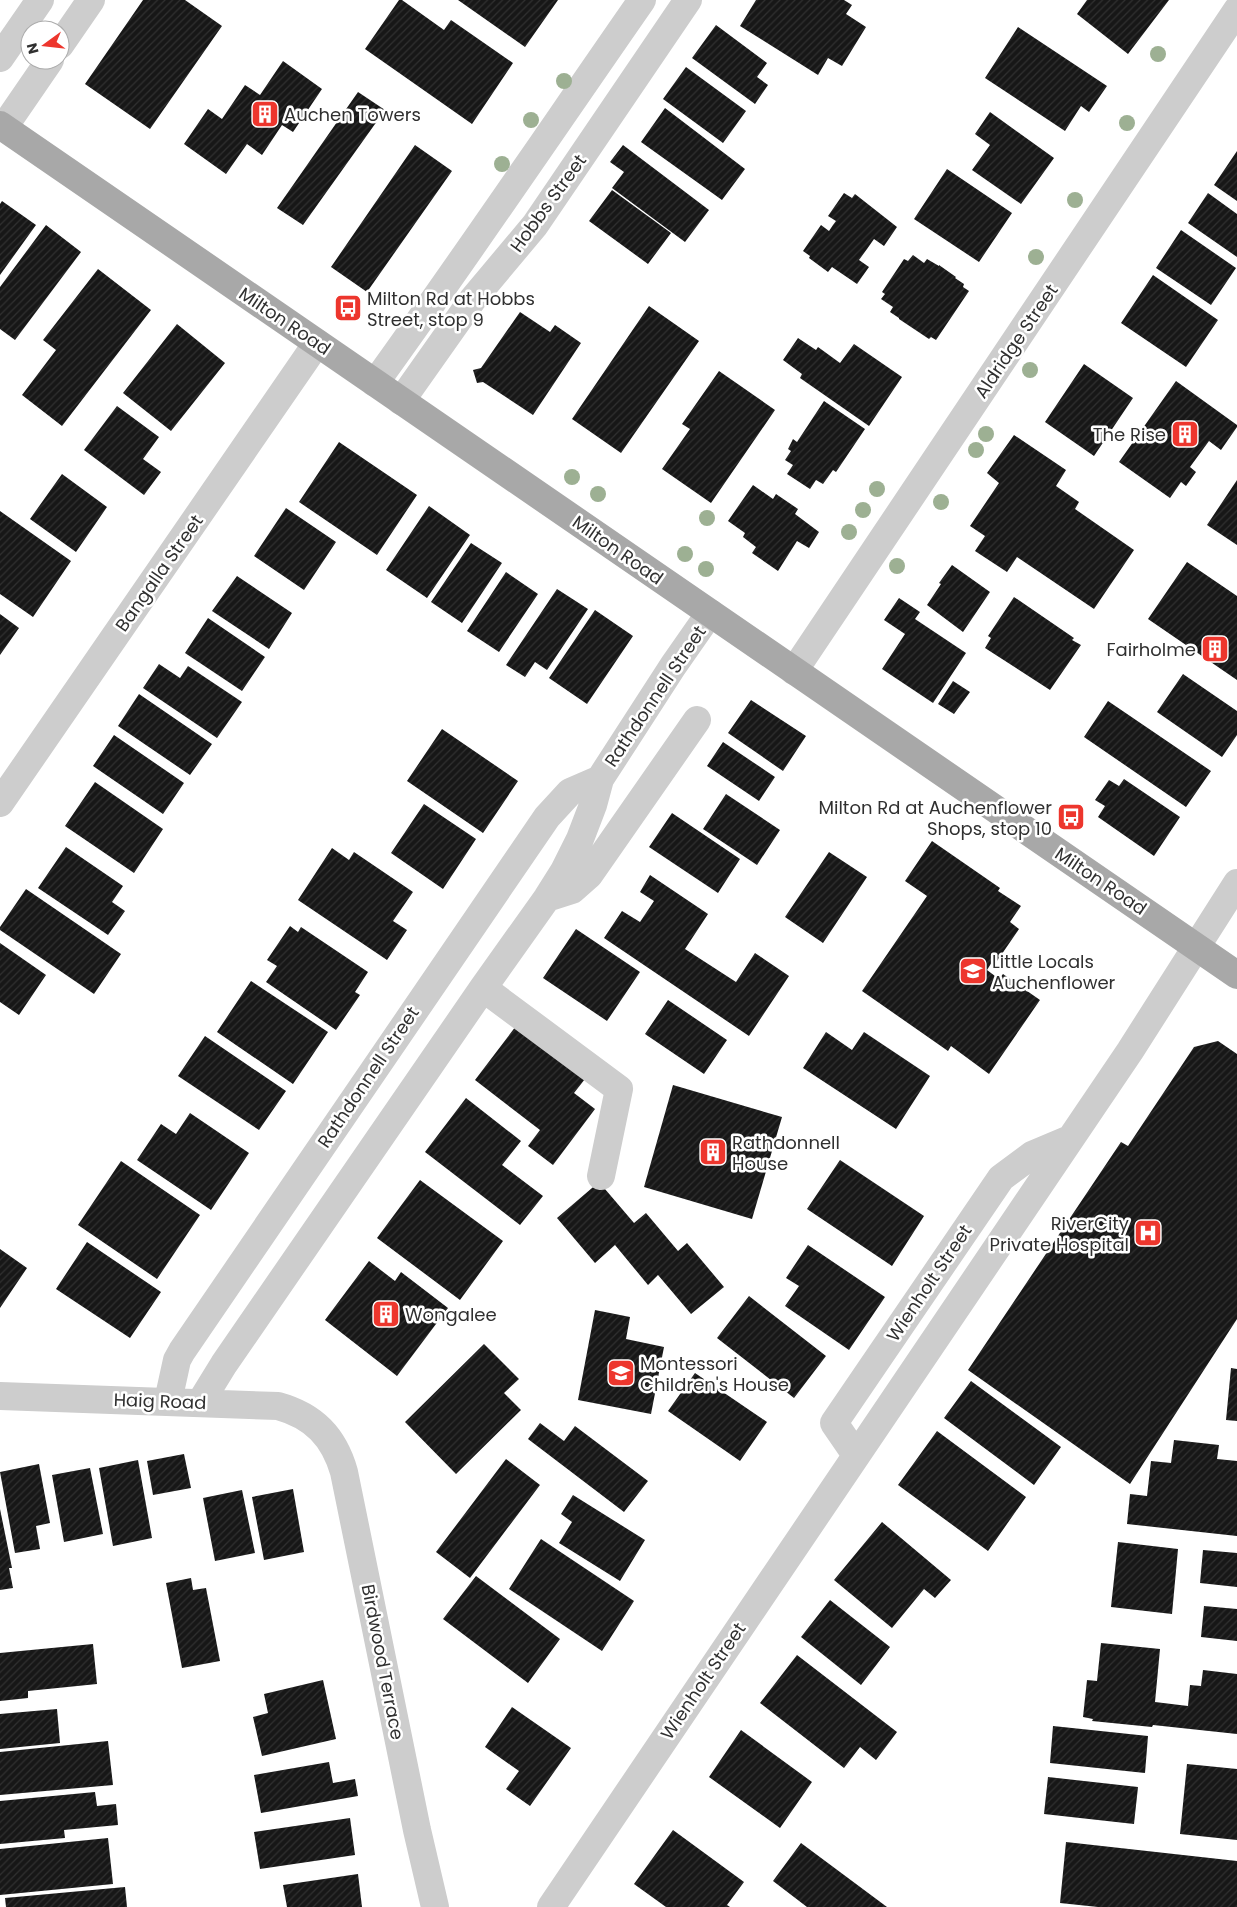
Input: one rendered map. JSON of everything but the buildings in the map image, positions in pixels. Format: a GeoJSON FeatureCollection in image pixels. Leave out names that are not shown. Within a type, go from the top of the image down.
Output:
{"type":"FeatureCollection","features":[{"type":"Feature","properties":{"kind":"main road","name":"Milton Road"},"geometry":{"type":"LineString","coordinates":[[2,126],[1237,975]]}},
{"type":"Feature","properties":{"kind":"street"},"geometry":{"type":"LineString","coordinates":[[0,58],[40,0]]}},
{"type":"Feature","properties":{"kind":"street"},"geometry":{"type":"LineString","coordinates":[[70,30],[91,0]]}},
{"type":"Feature","properties":{"kind":"street","name":"Hobbs Street"},"geometry":{"type":"LineString","coordinates":[[375,382],[473,246],[642,0]]}},
{"type":"Feature","properties":{"kind":"street","name":"Hobbs Street"},"geometry":{"type":"LineString","coordinates":[[401,401],[473,299],[535,225],[688,0]]}},
{"type":"Feature","properties":{"kind":"street","name":"Aldridge Street"},"geometry":{"type":"LineString","coordinates":[[794,671],[1237,10]]}},
{"type":"Feature","properties":{"kind":"street"},"geometry":{"type":"LineString","coordinates":[[2,126],[43,70]]}},
{"type":"Feature","properties":{"kind":"street","name":"Bangalla Street"},"geometry":{"type":"LineString","coordinates":[[0,803],[317,343]]}},
{"type":"Feature","properties":{"kind":"street","name":"Rathdonnell Street"},"geometry":{"type":"LineString","coordinates":[[200,1403],[224,1364],[564,872],[580,839],[593,805],[600,779],[673,666],[710,613]]}},
{"type":"Feature","properties":{"kind":"street"},"geometry":{"type":"LineString","coordinates":[[547,898],[572,890],[589,875],[697,720]]}},
{"type":"Feature","properties":{"kind":"street","name":"Rathdonnell Street"},"geometry":{"type":"LineString","coordinates":[[168,1401],[177,1360],[182,1351],[547,816],[570,792],[600,779]]}},
{"type":"Feature","properties":{"kind":"street","name":"Wienholt Street"},"geometry":{"type":"LineString","coordinates":[[550,1907],[1140,1036],[1237,883]]}},
{"type":"Feature","properties":{"kind":"street"},"geometry":{"type":"LineString","coordinates":[[483,988],[625,1091],[601,1176]]}},
{"type":"Feature","properties":{"kind":"street","name":"Wienholt Street"},"geometry":{"type":"LineString","coordinates":[[856,1455],[834,1423],[1001,1178],[1032,1155],[1070,1139]]}},
{"type":"Feature","properties":{"kind":"street","name":"Haig Road"},"geometry":{"type":"LineString","coordinates":[[0,1396],[278,1406],[290,1410],[316,1425]]}},
{"type":"Feature","properties":{"kind":"street","name":"Birdwood Terrace"},"geometry":{"type":"LineString","coordinates":[[316,1425],[332,1442],[340,1457],[344,1472],[415,1820],[435,1907]]}},
{"type":"Feature","properties":{"kind":"place","name":"Auchen Towers"},"geometry":{"type":"Point","coordinates":[265,114]}},
{"type":"Feature","properties":{"kind":"place","name":"Milton Rd at Hobbs Street, stop 9"},"geometry":{"type":"Point","coordinates":[348,308]}},
{"type":"Feature","properties":{"kind":"place","name":"The Rise"},"geometry":{"type":"Point","coordinates":[1185,434]}},
{"type":"Feature","properties":{"kind":"place","name":"Fairholme"},"geometry":{"type":"Point","coordinates":[1215,649]}},
{"type":"Feature","properties":{"kind":"place","name":"Milton Rd at Auchenflower Shops, stop 10"},"geometry":{"type":"Point","coordinates":[1071,817]}},
{"type":"Feature","properties":{"kind":"place","name":"Little Locals Auchenflower"},"geometry":{"type":"Point","coordinates":[973,971]}},
{"type":"Feature","properties":{"kind":"place","name":"Rathdonnell House"},"geometry":{"type":"Point","coordinates":[713,1152]}},
{"type":"Feature","properties":{"kind":"place","name":"RiverCity Private Hospital"},"geometry":{"type":"Point","coordinates":[1148,1233]}},
{"type":"Feature","properties":{"kind":"place","name":"Wongalee"},"geometry":{"type":"Point","coordinates":[386,1314]}},
{"type":"Feature","properties":{"kind":"place","name":"Montessori Children's House"},"geometry":{"type":"Point","coordinates":[621,1373]}}]}
